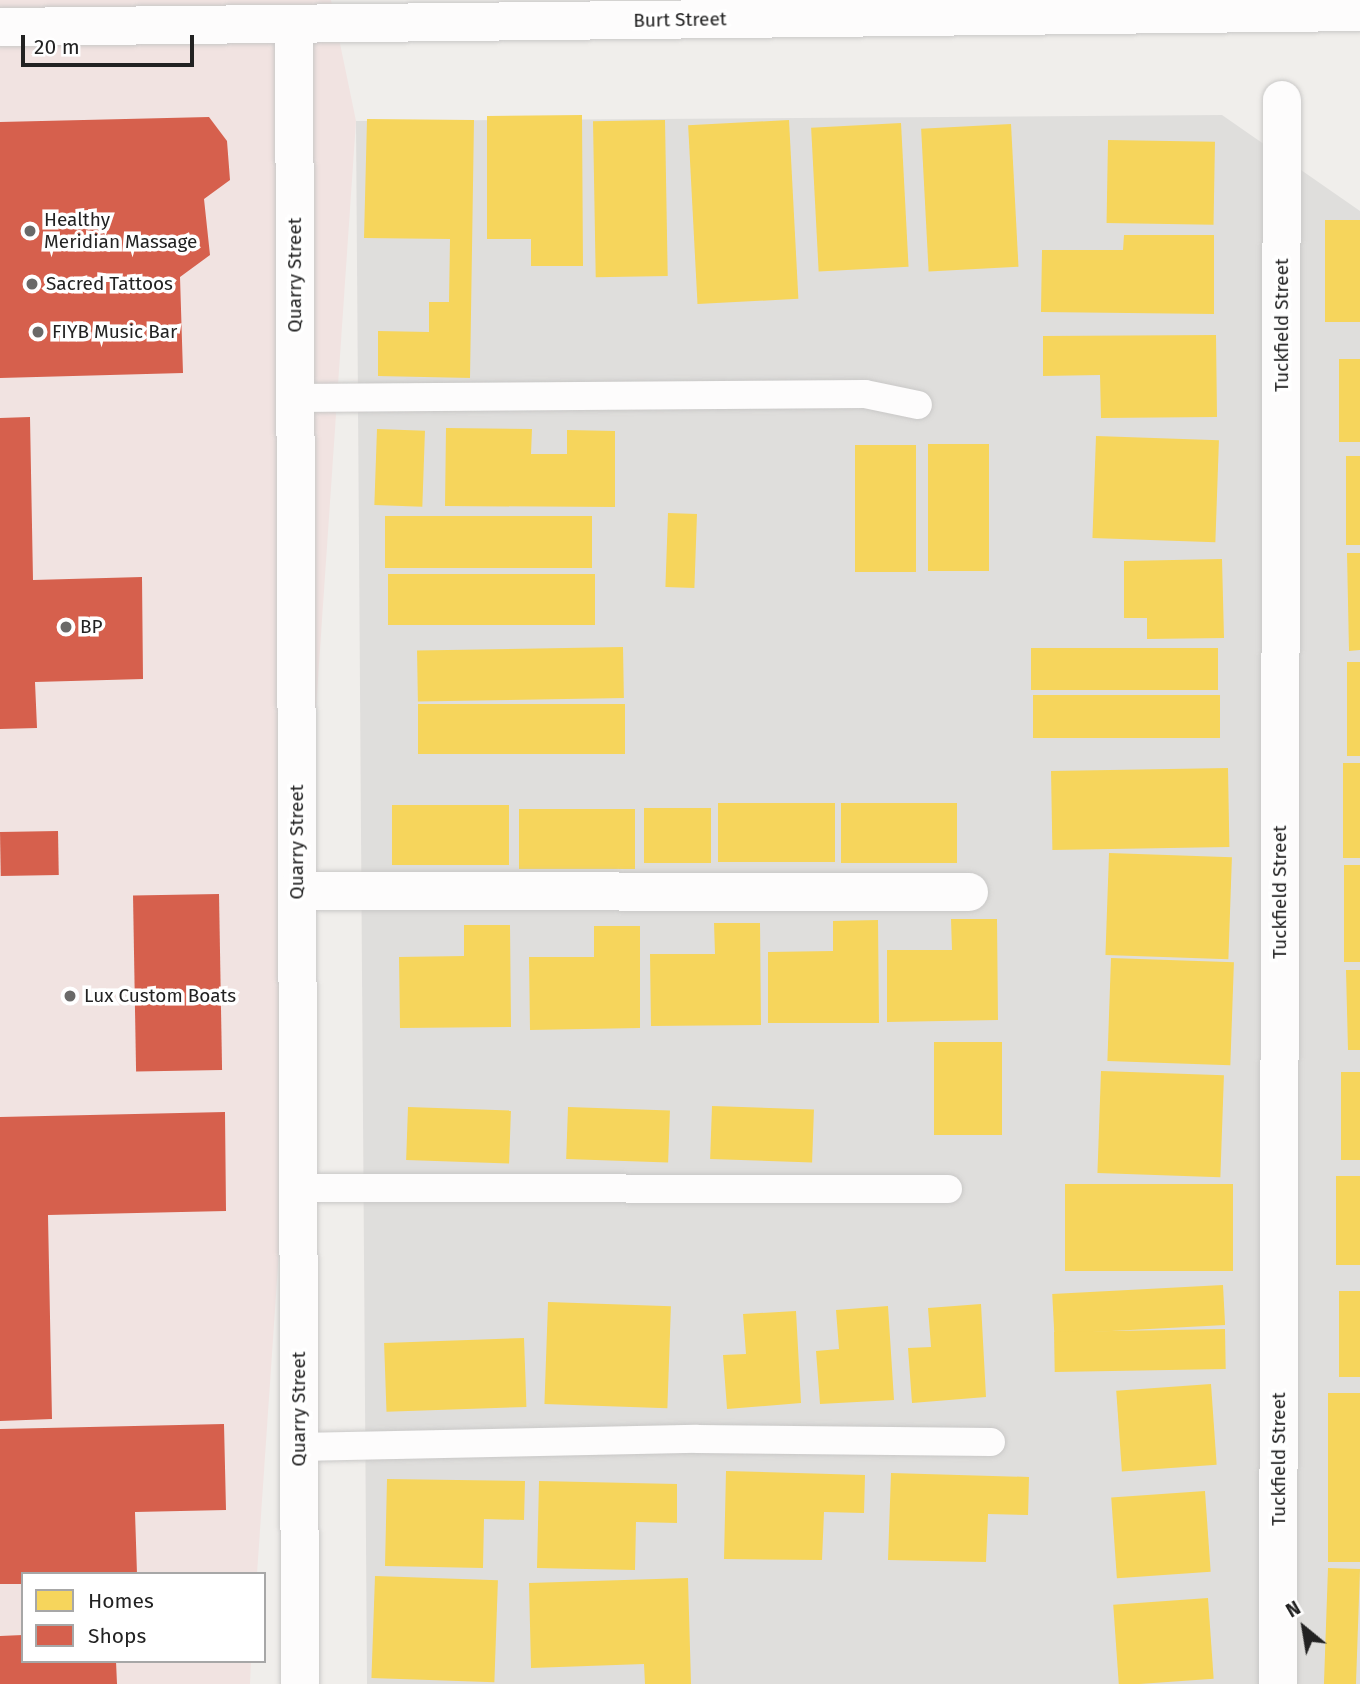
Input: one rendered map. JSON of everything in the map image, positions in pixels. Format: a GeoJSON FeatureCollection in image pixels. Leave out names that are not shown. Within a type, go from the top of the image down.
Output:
{"type":"FeatureCollection","features":[{"type":"Feature","properties":{"kind":"street","name":"Burt Street"},"geometry":{"type":"LineString","coordinates":[[0,27],[293,12],[1360,12]]}},
{"type":"Feature","properties":{"kind":"street","name":"Quarry Street"},"geometry":{"type":"LineString","coordinates":[[293,12],[300,1684]]}},
{"type":"Feature","properties":{"kind":"street","name":"Tuckfield Street"},"geometry":{"type":"LineString","coordinates":[[1278,1684],[1282,100]]}},
{"type":"Feature","properties":{"kind":"street"},"geometry":{"type":"LineString","coordinates":[[297,891],[969,892]]}},
{"type":"Feature","properties":{"kind":"lane"},"geometry":{"type":"LineString","coordinates":[[295,398],[865,394],[918,405]]}},
{"type":"Feature","properties":{"kind":"lane"},"geometry":{"type":"LineString","coordinates":[[299,1188],[948,1189]]}},
{"type":"Feature","properties":{"kind":"lane"},"geometry":{"type":"LineString","coordinates":[[299,1447],[697,1439],[991,1442]]}},
{"type":"Feature","properties":{"kind":"shaded area"},"geometry":{"type":"Polygon","coordinates":[[[0,0],[331,0],[356,121],[257,1572],[21,1572],[21,1663],[251,1663],[250,1684],[0,1684],[0,0]]]}},
{"type":"Feature","properties":{"kind":"shaded area"},"geometry":{"type":"Polygon","coordinates":[[[1222,115],[1360,211],[1360,1684],[367,1684],[356,121],[1222,115]]]}},
{"type":"Feature","properties":{"kind":"building: Homes"},"geometry":{"type":"Polygon","coordinates":[[[582,115],[583,266],[531,266],[531,239],[487,239],[487,116],[582,115]]]}},
{"type":"Feature","properties":{"kind":"building: Homes"},"geometry":{"type":"Polygon","coordinates":[[[367,119],[474,120],[470,378],[378,376],[378,331],[429,332],[429,302],[449,302],[450,239],[364,238],[367,119]]]}},
{"type":"Feature","properties":{"kind":"building: Homes"},"geometry":{"type":"Polygon","coordinates":[[[665,120],[668,276],[596,277],[593,121],[665,120]]]}},
{"type":"Feature","properties":{"kind":"building: Homes"},"geometry":{"type":"Polygon","coordinates":[[[789,120],[798,299],[698,304],[688,125],[789,120]]]}},
{"type":"Feature","properties":{"kind":"building: Homes"},"geometry":{"type":"Polygon","coordinates":[[[901,123],[909,267],[819,272],[811,128],[901,123]]]}},
{"type":"Feature","properties":{"kind":"building: Homes"},"geometry":{"type":"Polygon","coordinates":[[[1011,124],[1018,267],[929,272],[921,129],[1011,124]]]}},
{"type":"Feature","properties":{"kind":"building: Homes"},"geometry":{"type":"Polygon","coordinates":[[[1108,140],[1215,142],[1214,225],[1107,223],[1108,140]]]}},
{"type":"Feature","properties":{"kind":"building: Homes"},"geometry":{"type":"Polygon","coordinates":[[[1325,220],[1360,220],[1360,322],[1325,322],[1325,220]]]}},
{"type":"Feature","properties":{"kind":"building: Homes"},"geometry":{"type":"Polygon","coordinates":[[[1124,235],[1214,235],[1214,314],[1041,312],[1042,250],[1123,250],[1124,235]]]}},
{"type":"Feature","properties":{"kind":"building: Homes"},"geometry":{"type":"Polygon","coordinates":[[[1216,335],[1217,417],[1101,418],[1100,375],[1043,376],[1043,336],[1216,335]]]}},
{"type":"Feature","properties":{"kind":"building: Homes"},"geometry":{"type":"Polygon","coordinates":[[[1339,359],[1360,359],[1360,442],[1339,442],[1339,359]]]}},
{"type":"Feature","properties":{"kind":"building: Homes"},"geometry":{"type":"Polygon","coordinates":[[[446,428],[532,429],[531,454],[567,454],[567,430],[615,431],[615,507],[445,506],[446,428]]]}},
{"type":"Feature","properties":{"kind":"building: Homes"},"geometry":{"type":"Polygon","coordinates":[[[377,429],[425,431],[422,507],[374,505],[377,429]]]}},
{"type":"Feature","properties":{"kind":"building: Homes"},"geometry":{"type":"Polygon","coordinates":[[[1096,436],[1219,440],[1215,542],[1092,538],[1096,436]]]}},
{"type":"Feature","properties":{"kind":"building: Homes"},"geometry":{"type":"Polygon","coordinates":[[[928,444],[989,444],[989,571],[928,571],[928,444]]]}},
{"type":"Feature","properties":{"kind":"building: Homes"},"geometry":{"type":"Polygon","coordinates":[[[855,445],[916,445],[916,572],[855,572],[855,445]]]}},
{"type":"Feature","properties":{"kind":"building: Homes"},"geometry":{"type":"Polygon","coordinates":[[[1346,456],[1360,456],[1360,545],[1346,545],[1346,456]]]}},
{"type":"Feature","properties":{"kind":"building: Homes"},"geometry":{"type":"Polygon","coordinates":[[[668,513],[697,514],[694,588],[665,587],[668,513]]]}},
{"type":"Feature","properties":{"kind":"building: Homes"},"geometry":{"type":"Polygon","coordinates":[[[385,516],[592,516],[592,568],[385,568],[385,516]]]}},
{"type":"Feature","properties":{"kind":"building: Homes"},"geometry":{"type":"Polygon","coordinates":[[[1347,553],[1360,553],[1360,650],[1349,651],[1347,553]]]}},
{"type":"Feature","properties":{"kind":"building: Homes"},"geometry":{"type":"Polygon","coordinates":[[[1222,559],[1224,638],[1147,639],[1147,618],[1124,618],[1124,561],[1222,559]]]}},
{"type":"Feature","properties":{"kind":"building: Homes"},"geometry":{"type":"Polygon","coordinates":[[[388,574],[595,574],[595,625],[388,625],[388,574]]]}},
{"type":"Feature","properties":{"kind":"building: Homes"},"geometry":{"type":"Polygon","coordinates":[[[623,647],[624,698],[418,702],[417,651],[623,647]]]}},
{"type":"Feature","properties":{"kind":"building: Homes"},"geometry":{"type":"Polygon","coordinates":[[[1031,648],[1218,648],[1218,690],[1031,690],[1031,648]]]}},
{"type":"Feature","properties":{"kind":"building: Homes"},"geometry":{"type":"Polygon","coordinates":[[[1347,662],[1360,662],[1360,756],[1347,756],[1347,662]]]}},
{"type":"Feature","properties":{"kind":"building: Homes"},"geometry":{"type":"Polygon","coordinates":[[[1033,695],[1220,695],[1220,738],[1033,738],[1033,695]]]}},
{"type":"Feature","properties":{"kind":"building: Homes"},"geometry":{"type":"Polygon","coordinates":[[[418,704],[625,704],[625,754],[418,754],[418,704]]]}},
{"type":"Feature","properties":{"kind":"building: Homes"},"geometry":{"type":"Polygon","coordinates":[[[1343,763],[1360,763],[1360,858],[1343,858],[1343,763]]]}},
{"type":"Feature","properties":{"kind":"building: Homes"},"geometry":{"type":"Polygon","coordinates":[[[1228,768],[1229,847],[1052,850],[1051,771],[1228,768]]]}},
{"type":"Feature","properties":{"kind":"building: Homes"},"geometry":{"type":"Polygon","coordinates":[[[718,803],[835,803],[835,862],[718,862],[718,803]]]}},
{"type":"Feature","properties":{"kind":"building: Homes"},"geometry":{"type":"Polygon","coordinates":[[[841,803],[957,803],[957,863],[841,863],[841,803]]]}},
{"type":"Feature","properties":{"kind":"building: Homes"},"geometry":{"type":"Polygon","coordinates":[[[392,805],[509,805],[509,865],[392,865],[392,805]]]}},
{"type":"Feature","properties":{"kind":"building: Homes"},"geometry":{"type":"Polygon","coordinates":[[[644,808],[711,808],[711,863],[644,863],[644,808]]]}},
{"type":"Feature","properties":{"kind":"building: Homes"},"geometry":{"type":"Polygon","coordinates":[[[519,809],[635,809],[635,869],[519,869],[519,809]]]}},
{"type":"Feature","properties":{"kind":"building: Homes"},"geometry":{"type":"Polygon","coordinates":[[[1109,853],[1232,857],[1228,959],[1105,955],[1109,853]]]}},
{"type":"Feature","properties":{"kind":"building: Homes"},"geometry":{"type":"Polygon","coordinates":[[[1344,865],[1360,865],[1360,962],[1344,962],[1344,865]]]}},
{"type":"Feature","properties":{"kind":"building: Homes"},"geometry":{"type":"Polygon","coordinates":[[[951,919],[997,919],[998,1020],[887,1022],[887,950],[952,950],[951,919]]]}},
{"type":"Feature","properties":{"kind":"building: Homes"},"geometry":{"type":"Polygon","coordinates":[[[878,920],[879,1023],[768,1023],[768,952],[833,951],[833,921],[878,920]]]}},
{"type":"Feature","properties":{"kind":"building: Homes"},"geometry":{"type":"Polygon","coordinates":[[[714,923],[760,923],[761,1025],[651,1026],[650,954],[715,954],[714,923]]]}},
{"type":"Feature","properties":{"kind":"building: Homes"},"geometry":{"type":"Polygon","coordinates":[[[464,925],[510,925],[511,1027],[400,1028],[399,957],[464,956],[464,925]]]}},
{"type":"Feature","properties":{"kind":"building: Homes"},"geometry":{"type":"Polygon","coordinates":[[[594,926],[640,926],[640,1028],[530,1030],[529,957],[594,957],[594,926]]]}},
{"type":"Feature","properties":{"kind":"building: Homes"},"geometry":{"type":"Polygon","coordinates":[[[1111,958],[1234,962],[1230,1065],[1107,1061],[1111,958]]]}},
{"type":"Feature","properties":{"kind":"building: Homes"},"geometry":{"type":"Polygon","coordinates":[[[1346,970],[1360,970],[1360,1050],[1348,1050],[1346,970]]]}},
{"type":"Feature","properties":{"kind":"building: Homes"},"geometry":{"type":"Polygon","coordinates":[[[934,1042],[1002,1042],[1002,1135],[934,1135],[934,1042]]]}},
{"type":"Feature","properties":{"kind":"building: Homes"},"geometry":{"type":"Polygon","coordinates":[[[1101,1071],[1224,1075],[1220,1177],[1097,1173],[1101,1071]]]}},
{"type":"Feature","properties":{"kind":"building: Homes"},"geometry":{"type":"Polygon","coordinates":[[[1341,1072],[1360,1072],[1360,1160],[1341,1160],[1341,1072]]]}},
{"type":"Feature","properties":{"kind":"building: Homes"},"geometry":{"type":"Polygon","coordinates":[[[712,1106],[814,1110],[812,1163],[710,1159],[712,1106]]]}},
{"type":"Feature","properties":{"kind":"building: Homes"},"geometry":{"type":"Polygon","coordinates":[[[408,1107],[511,1111],[509,1164],[406,1160],[408,1107]]]}},
{"type":"Feature","properties":{"kind":"building: Homes"},"geometry":{"type":"Polygon","coordinates":[[[568,1107],[670,1111],[668,1163],[566,1159],[568,1107]]]}},
{"type":"Feature","properties":{"kind":"building: Homes"},"geometry":{"type":"Polygon","coordinates":[[[1336,1176],[1360,1176],[1360,1265],[1336,1265],[1336,1176]]]}},
{"type":"Feature","properties":{"kind":"building: Homes"},"geometry":{"type":"Polygon","coordinates":[[[1065,1184],[1233,1184],[1233,1271],[1065,1271],[1065,1184]]]}},
{"type":"Feature","properties":{"kind":"building: Homes"},"geometry":{"type":"Polygon","coordinates":[[[1223,1285],[1225,1325],[1054,1334],[1052,1294],[1223,1285]]]}},
{"type":"Feature","properties":{"kind":"building: Homes"},"geometry":{"type":"Polygon","coordinates":[[[1339,1291],[1360,1291],[1360,1377],[1339,1377],[1339,1291]]]}},
{"type":"Feature","properties":{"kind":"building: Homes"},"geometry":{"type":"Polygon","coordinates":[[[548,1302],[671,1306],[667,1408],[544,1404],[548,1302]]]}},
{"type":"Feature","properties":{"kind":"building: Homes"},"geometry":{"type":"Polygon","coordinates":[[[981,1304],[986,1397],[912,1403],[908,1348],[931,1347],[928,1308],[981,1304]]]}},
{"type":"Feature","properties":{"kind":"building: Homes"},"geometry":{"type":"Polygon","coordinates":[[[888,1306],[894,1400],[820,1404],[816,1351],[839,1349],[836,1310],[888,1306]]]}},
{"type":"Feature","properties":{"kind":"building: Homes"},"geometry":{"type":"Polygon","coordinates":[[[796,1311],[801,1403],[727,1409],[723,1355],[746,1354],[743,1314],[796,1311]]]}},
{"type":"Feature","properties":{"kind":"building: Homes"},"geometry":{"type":"Polygon","coordinates":[[[1225,1329],[1226,1369],[1055,1372],[1054,1332],[1225,1329]]]}},
{"type":"Feature","properties":{"kind":"building: Homes"},"geometry":{"type":"Polygon","coordinates":[[[524,1338],[526,1407],[386,1412],[384,1343],[524,1338]]]}},
{"type":"Feature","properties":{"kind":"building: Homes"},"geometry":{"type":"Polygon","coordinates":[[[1211,1384],[1217,1465],[1122,1471],[1116,1391],[1211,1384]]]}},
{"type":"Feature","properties":{"kind":"building: Homes"},"geometry":{"type":"Polygon","coordinates":[[[1328,1393],[1360,1393],[1360,1562],[1328,1562],[1328,1393]]]}},
{"type":"Feature","properties":{"kind":"building: Homes"},"geometry":{"type":"Polygon","coordinates":[[[726,1471],[865,1475],[864,1513],[824,1512],[822,1560],[724,1559],[726,1471]]]}},
{"type":"Feature","properties":{"kind":"building: Homes"},"geometry":{"type":"Polygon","coordinates":[[[891,1473],[1029,1477],[1028,1515],[988,1514],[986,1562],[888,1560],[891,1473]]]}},
{"type":"Feature","properties":{"kind":"building: Homes"},"geometry":{"type":"Polygon","coordinates":[[[387,1479],[525,1481],[524,1520],[484,1519],[483,1568],[385,1566],[387,1479]]]}},
{"type":"Feature","properties":{"kind":"building: Homes"},"geometry":{"type":"Polygon","coordinates":[[[539,1481],[677,1484],[677,1523],[636,1522],[635,1570],[537,1568],[539,1481]]]}},
{"type":"Feature","properties":{"kind":"building: Homes"},"geometry":{"type":"Polygon","coordinates":[[[1205,1491],[1211,1572],[1117,1578],[1111,1498],[1205,1491]]]}},
{"type":"Feature","properties":{"kind":"building: Homes"},"geometry":{"type":"Polygon","coordinates":[[[1328,1568],[1360,1569],[1356,1684],[1324,1684],[1328,1568]]]}},
{"type":"Feature","properties":{"kind":"building: Homes"},"geometry":{"type":"Polygon","coordinates":[[[375,1576],[498,1580],[494,1682],[371,1678],[375,1576]]]}},
{"type":"Feature","properties":{"kind":"building: Homes"},"geometry":{"type":"Polygon","coordinates":[[[688,1578],[691,1684],[645,1684],[644,1664],[531,1668],[529,1583],[688,1578]]]}},
{"type":"Feature","properties":{"kind":"building: Homes"},"geometry":{"type":"Polygon","coordinates":[[[1208,1598],[1214,1679],[1119,1684],[1113,1605],[1208,1598]]]}},
{"type":"Feature","properties":{"kind":"building: Shops"},"geometry":{"type":"Polygon","coordinates":[[[209,117],[227,141],[230,180],[204,199],[210,255],[180,277],[183,373],[0,378],[0,122],[209,117]]]}},
{"type":"Feature","properties":{"kind":"building: Shops"},"geometry":{"type":"Polygon","coordinates":[[[30,417],[33,580],[142,577],[143,679],[35,682],[37,728],[0,729],[0,418],[30,417]]]}},
{"type":"Feature","properties":{"kind":"building: Shops"},"geometry":{"type":"Polygon","coordinates":[[[58,831],[59,875],[1,876],[0,832],[58,831]]]}},
{"type":"Feature","properties":{"kind":"building: Shops"},"geometry":{"type":"Polygon","coordinates":[[[219,894],[222,1070],[136,1071],[133,896],[219,894]]]}},
{"type":"Feature","properties":{"kind":"building: Shops"},"geometry":{"type":"Polygon","coordinates":[[[225,1112],[226,1211],[48,1215],[52,1419],[0,1421],[0,1117],[225,1112]]]}},
{"type":"Feature","properties":{"kind":"building: Shops"},"geometry":{"type":"Polygon","coordinates":[[[224,1424],[226,1510],[135,1512],[137,1572],[21,1572],[21,1584],[0,1584],[0,1429],[224,1424]]]}},
{"type":"Feature","properties":{"kind":"building: Shops"},"geometry":{"type":"Polygon","coordinates":[[[21,1635],[21,1663],[116,1663],[117,1684],[0,1684],[0,1636],[21,1635]]]}},
{"type":"Feature","properties":{"kind":"place","name":"Healthy Meridian Massage"},"geometry":{"type":"Point","coordinates":[30,231]}},
{"type":"Feature","properties":{"kind":"place","name":"Sacred Tattoos"},"geometry":{"type":"Point","coordinates":[32,284]}},
{"type":"Feature","properties":{"kind":"place","name":"FIYB Music Bar"},"geometry":{"type":"Point","coordinates":[38,332]}},
{"type":"Feature","properties":{"kind":"place","name":"BP"},"geometry":{"type":"Point","coordinates":[66,627]}},
{"type":"Feature","properties":{"kind":"place","name":"Lux Custom Boats"},"geometry":{"type":"Point","coordinates":[70,996]}}]}
